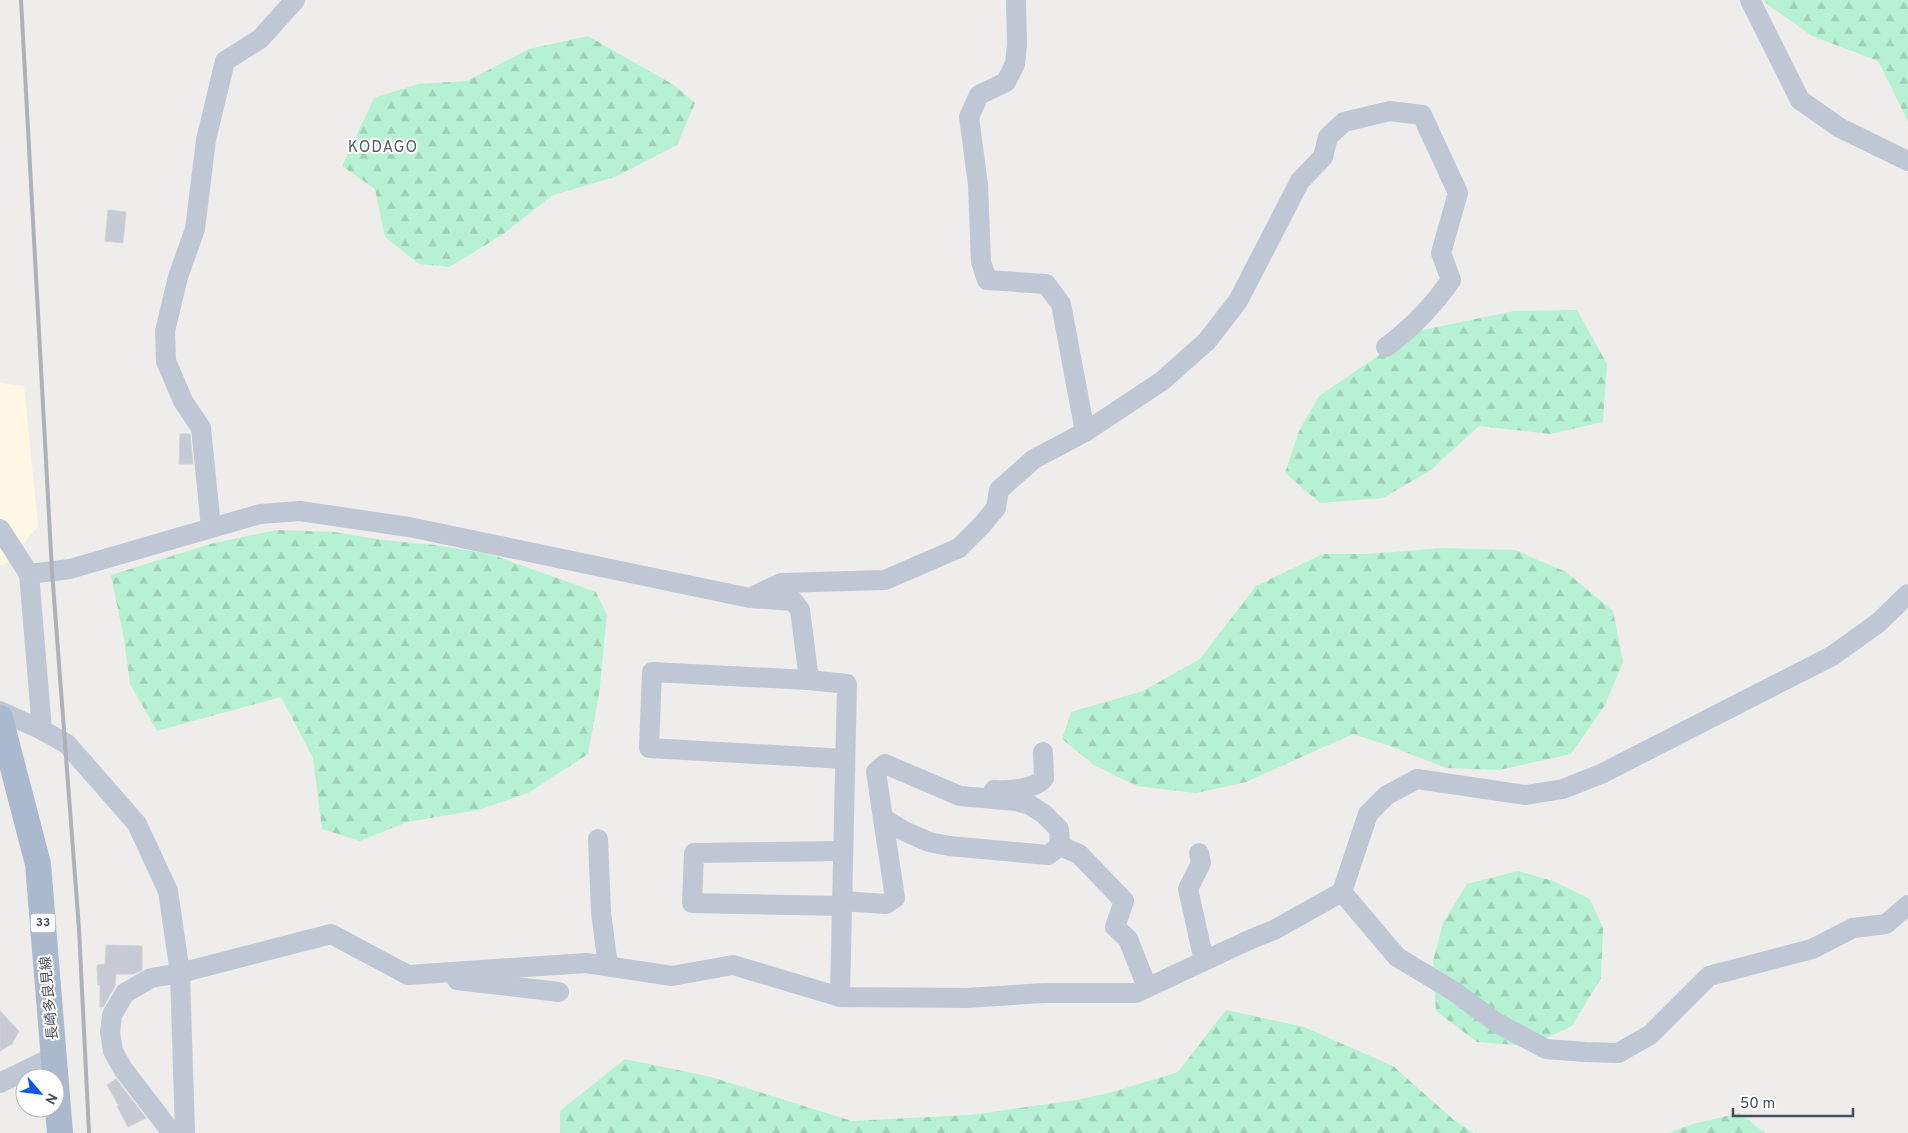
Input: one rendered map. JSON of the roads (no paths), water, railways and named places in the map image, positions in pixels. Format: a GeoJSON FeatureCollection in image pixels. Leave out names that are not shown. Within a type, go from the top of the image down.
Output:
{"type":"FeatureCollection","features":[{"type":"Feature","properties":{"kind":"main road","name":"長崎多良見線"},"geometry":{"type":"LineString","coordinates":[[0,718],[38,864],[60,1133]]}},
{"type":"Feature","properties":{"kind":"street"},"geometry":{"type":"LineString","coordinates":[[211,527],[201,428],[183,401],[166,361],[165,331],[178,277],[195,229],[206,140],[225,61],[260,39],[295,0]]}},
{"type":"Feature","properties":{"kind":"street"},"geometry":{"type":"LineString","coordinates":[[1016,0],[1017,45],[1015,64],[1006,82],[979,96],[970,117],[978,185],[981,262],[987,280],[1046,284],[1061,304],[1085,432]]}},
{"type":"Feature","properties":{"kind":"street"},"geometry":{"type":"LineString","coordinates":[[1750,0],[1800,100],[1840,128],[1908,160]]}},
{"type":"Feature","properties":{"kind":"street"},"geometry":{"type":"LineString","coordinates":[[750,598],[780,583],[885,580],[958,548],[982,525],[996,508],[999,490],[1034,459],[1085,432],[1162,381],[1207,340],[1238,301],[1300,181],[1323,157],[1328,136],[1344,122],[1390,111],[1422,115],[1458,193],[1442,253],[1451,280],[1436,302],[1406,333],[1386,347]]}},
{"type":"Feature","properties":{"kind":"street"},"geometry":{"type":"LineString","coordinates":[[29,574],[70,569],[260,514],[300,511],[418,529],[750,598],[793,601],[800,610],[809,680]]}},
{"type":"Feature","properties":{"kind":"street"},"geometry":{"type":"LineString","coordinates":[[0,529],[29,574],[42,730]]}},
{"type":"Feature","properties":{"kind":"street"},"geometry":{"type":"LineString","coordinates":[[172,1133],[120,1063],[113,1051],[110,1032],[112,1015],[125,993],[151,978],[331,934],[408,975],[586,963],[672,976],[733,965],[840,997],[967,998],[1044,994],[1136,993],[1274,930],[1342,892],[1368,814],[1387,795],[1417,779],[1526,795],[1570,786],[1601,774],[1832,656],[1878,623],[1908,594]]}},
{"type":"Feature","properties":{"kind":"street"},"geometry":{"type":"LineString","coordinates":[[840,997],[847,684],[809,680],[652,672],[649,748],[845,759]]}},
{"type":"Feature","properties":{"kind":"street"},"geometry":{"type":"LineString","coordinates":[[0,711],[42,730],[66,744],[137,824],[168,891],[180,972],[185,1133]]}},
{"type":"Feature","properties":{"kind":"street"},"geometry":{"type":"LineString","coordinates":[[953,794],[966,788],[1007,791],[1040,784],[1044,778],[1043,752]]}},
{"type":"Feature","properties":{"kind":"street"},"geometry":{"type":"LineString","coordinates":[[843,850],[694,852],[692,903],[886,904],[895,898],[876,772],[885,764],[960,796],[1030,804],[1044,814],[1059,830],[1060,846]]}},
{"type":"Feature","properties":{"kind":"street"},"geometry":{"type":"LineString","coordinates":[[883,818],[904,831],[929,842],[949,846],[1048,855],[1060,846]]}},
{"type":"Feature","properties":{"kind":"street"},"geometry":{"type":"LineString","coordinates":[[598,839],[601,912],[608,966]]}},
{"type":"Feature","properties":{"kind":"street"},"geometry":{"type":"LineString","coordinates":[[1060,846],[1079,854],[1124,901],[1115,928],[1128,940],[1148,987]]}},
{"type":"Feature","properties":{"kind":"street"},"geometry":{"type":"LineString","coordinates":[[1199,853],[1201,863],[1188,889],[1204,961]]}},
{"type":"Feature","properties":{"kind":"street"},"geometry":{"type":"LineString","coordinates":[[1342,892],[1397,957],[1454,992],[1497,1023],[1546,1049],[1610,1053],[1618,1053],[1650,1035],[1709,976],[1812,949],[1852,928],[1886,924],[1908,905]]}},
{"type":"Feature","properties":{"kind":"street"},"geometry":{"type":"LineString","coordinates":[[456,971],[457,981],[559,992]]}},
{"type":"Feature","properties":{"kind":"street"},"geometry":{"type":"LineString","coordinates":[[0,1083],[55,1056]]}},
{"type":"Feature","properties":{"kind":"railway"},"geometry":{"type":"LineString","coordinates":[[21,0],[52,571],[79,929],[89,1133]]}},
{"type":"Feature","properties":{"kind":"district","name":"KODAGO"},"geometry":{"type":"Point","coordinates":[383,148]}}]}
